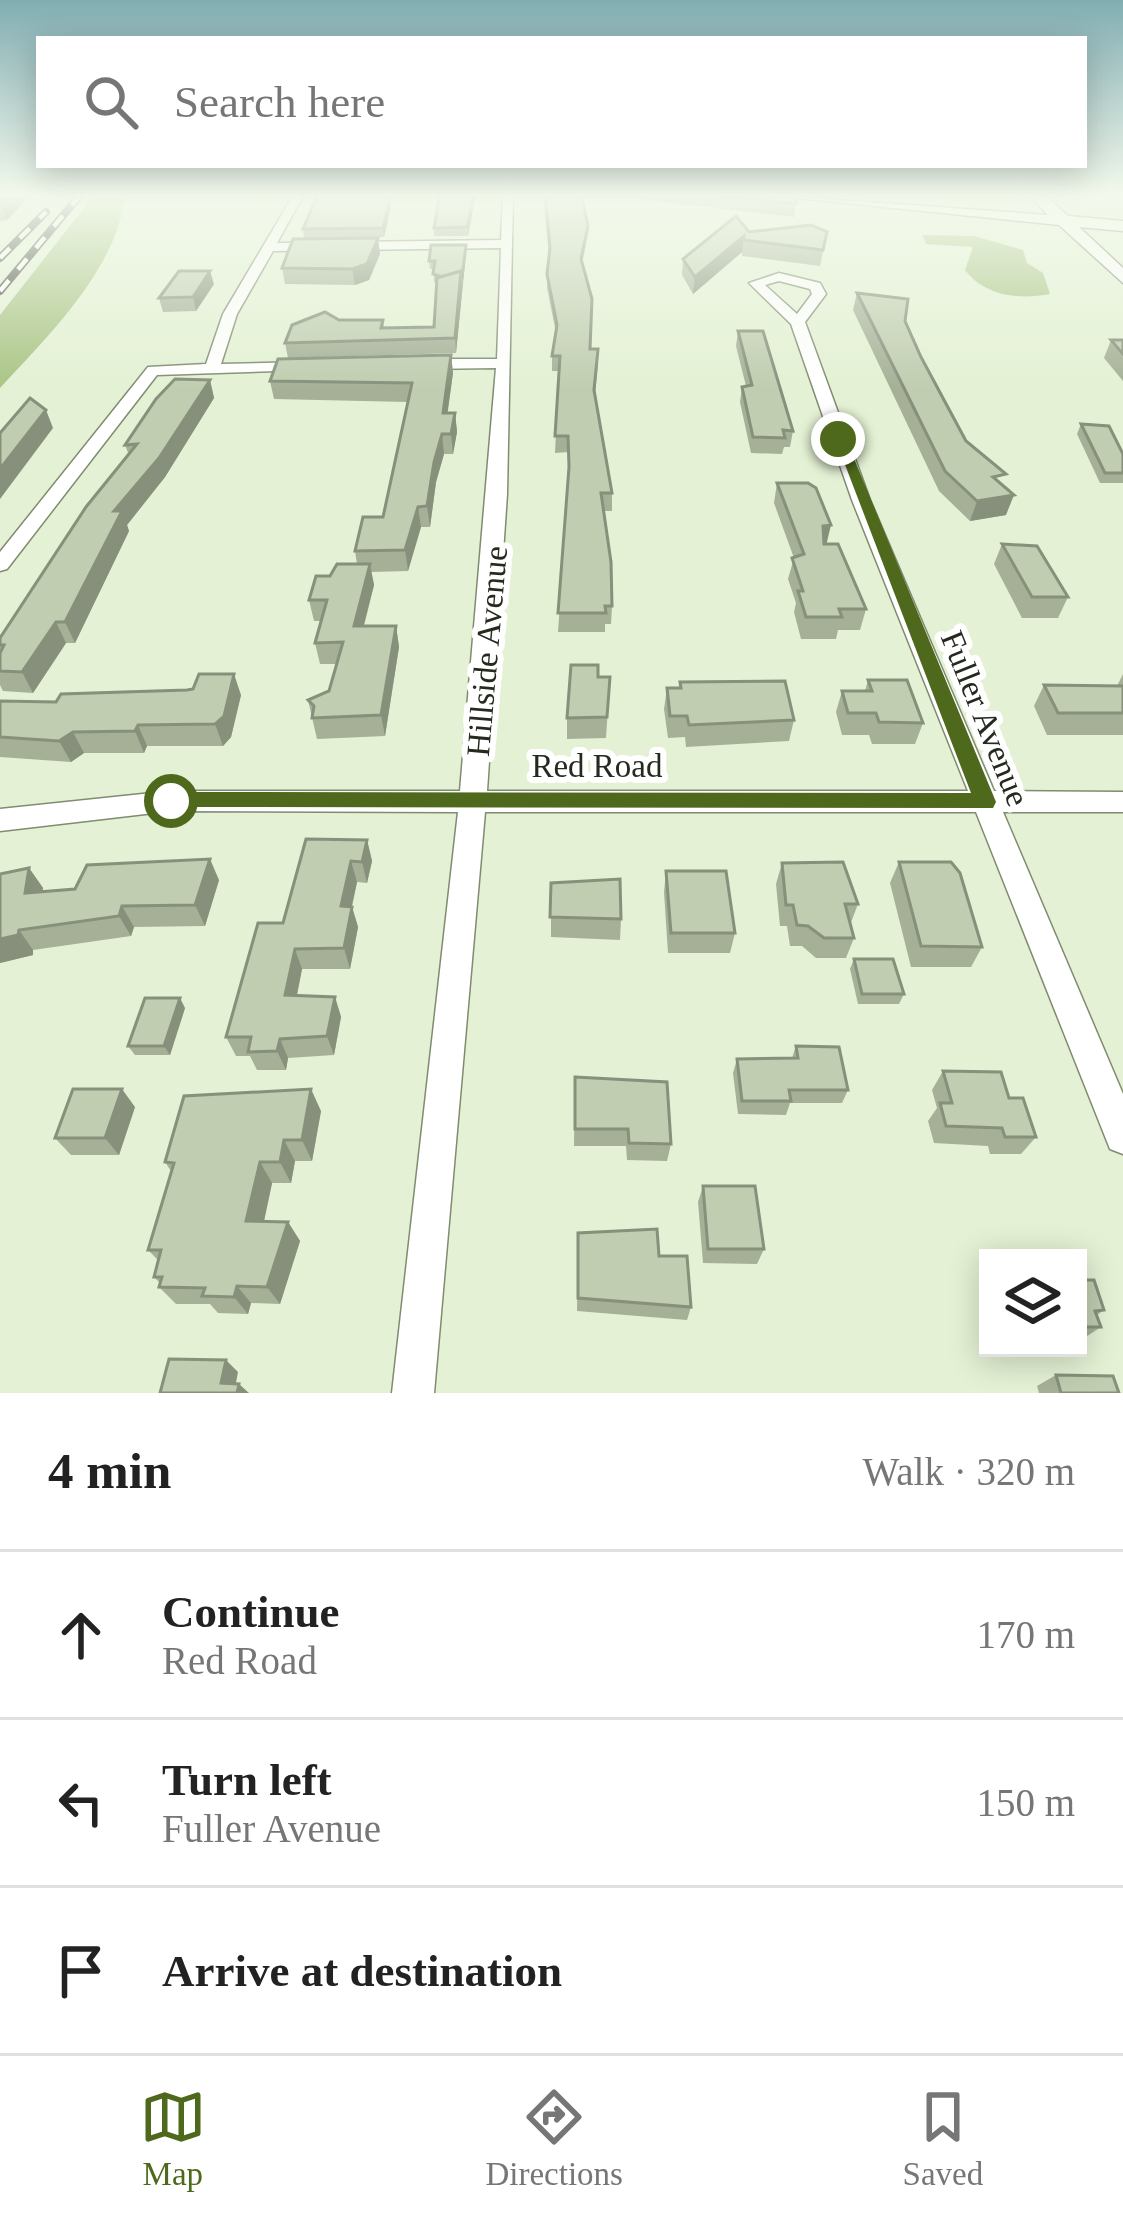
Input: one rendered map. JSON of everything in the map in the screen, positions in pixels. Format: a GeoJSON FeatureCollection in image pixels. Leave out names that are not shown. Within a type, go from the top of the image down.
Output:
{"type":"FeatureCollection","features":[{"type":"Feature","properties":{"kind":"street"},"geometry":{"type":"LineString","coordinates":[[212,369],[230,314],[261,259]]}},
{"type":"Feature","properties":{"kind":"street","name":"Hillside Avenue"},"geometry":{"type":"LineString","coordinates":[[412,1393],[473,801],[501,456],[506,259]]}},
{"type":"Feature","properties":{"kind":"street","name":"Fuller Avenue"},"geometry":{"type":"LineString","coordinates":[[798,322],[861,500],[1123,1136]]}},
{"type":"Feature","properties":{"kind":"street"},"geometry":{"type":"LineString","coordinates":[[414,364],[503,362]]}},
{"type":"Feature","properties":{"kind":"street"},"geometry":{"type":"LineString","coordinates":[[0,565],[152,371],[324,366]]}},
{"type":"Feature","properties":{"kind":"street","name":"Red Road"},"geometry":{"type":"LineString","coordinates":[[0,820],[171,801],[1123,802]]}},
{"type":"Feature","properties":{"kind":"green space"},"geometry":{"type":"Polygon","coordinates":[[[44,259],[103,259],[78,299],[0,388],[0,315],[44,259]]]}},
{"type":"Feature","properties":{"kind":"green space"},"geometry":{"type":"Polygon","coordinates":[[[969,259],[1026,259],[1043,273],[1050,294],[1015,296],[993,291],[965,270],[969,259]]]}},
{"type":"Feature","properties":{"kind":"building"},"geometry":{"type":"Polygon","coordinates":[[[285,259],[369,259],[352,269],[282,268],[285,259]]]}},
{"type":"Feature","properties":{"kind":"building"},"geometry":{"type":"Polygon","coordinates":[[[464,259],[462,277],[461,271],[442,277],[433,274],[435,261],[429,261],[464,259]]]}},
{"type":"Feature","properties":{"kind":"building"},"geometry":{"type":"Polygon","coordinates":[[[549,259],[581,259],[592,299],[590,349],[598,349],[594,390],[612,493],[601,493],[611,562],[612,606],[605,606],[606,613],[558,613],[568,436],[555,436],[560,356],[552,356],[557,325],[549,259]]]}},
{"type":"Feature","properties":{"kind":"building"},"geometry":{"type":"Polygon","coordinates":[[[683,259],[717,259],[695,277],[683,259]]]}},
{"type":"Feature","properties":{"kind":"building"},"geometry":{"type":"Polygon","coordinates":[[[179,271],[210,271],[193,297],[159,298],[179,271]]]}},
{"type":"Feature","properties":{"kind":"building"},"geometry":{"type":"Polygon","coordinates":[[[461,271],[455,338],[285,343],[292,325],[325,312],[339,320],[383,320],[381,328],[434,327],[437,278],[461,271]]]}},
{"type":"Feature","properties":{"kind":"building"},"geometry":{"type":"Polygon","coordinates":[[[857,293],[908,299],[905,321],[966,441],[1006,474],[993,477],[1014,495],[977,501],[945,471],[857,293]]]}},
{"type":"Feature","properties":{"kind":"building"},"geometry":{"type":"Polygon","coordinates":[[[738,331],[763,331],[793,431],[783,430],[785,438],[753,437],[742,387],[752,385],[738,331]]]}},
{"type":"Feature","properties":{"kind":"building"},"geometry":{"type":"Polygon","coordinates":[[[451,355],[443,413],[455,413],[451,434],[442,434],[427,506],[418,507],[405,550],[355,551],[363,517],[383,517],[412,383],[270,381],[278,359],[451,355]]]}},
{"type":"Feature","properties":{"kind":"building"},"geometry":{"type":"Polygon","coordinates":[[[175,379],[210,380],[159,458],[114,511],[122,511],[65,622],[56,622],[22,672],[0,671],[4,645],[0,638],[86,507],[137,444],[125,445],[175,379]]]}},
{"type":"Feature","properties":{"kind":"building"},"geometry":{"type":"Polygon","coordinates":[[[30,398],[46,410],[0,469],[0,433],[30,398]]]}},
{"type":"Feature","properties":{"kind":"building"},"geometry":{"type":"Polygon","coordinates":[[[1081,424],[1109,426],[1123,454],[1123,473],[1105,473],[1081,424]]]}},
{"type":"Feature","properties":{"kind":"building"},"geometry":{"type":"Polygon","coordinates":[[[777,483],[808,483],[816,488],[831,525],[823,526],[824,544],[838,544],[866,609],[839,609],[842,617],[806,617],[792,558],[804,554],[777,483]]]}},
{"type":"Feature","properties":{"kind":"building"},"geometry":{"type":"Polygon","coordinates":[[[1002,544],[1037,546],[1068,597],[1032,597],[1002,544]]]}},
{"type":"Feature","properties":{"kind":"building"},"geometry":{"type":"Polygon","coordinates":[[[337,564],[370,564],[354,626],[396,626],[381,715],[312,718],[314,706],[308,700],[329,691],[343,642],[315,643],[327,600],[309,600],[316,576],[330,576],[337,564]]]}},
{"type":"Feature","properties":{"kind":"building"},"geometry":{"type":"Polygon","coordinates":[[[571,665],[598,665],[598,677],[610,677],[607,717],[567,718],[571,665]]]}},
{"type":"Feature","properties":{"kind":"building"},"geometry":{"type":"Polygon","coordinates":[[[199,674],[234,674],[224,716],[215,724],[73,732],[59,741],[0,737],[0,701],[56,702],[61,694],[187,690],[193,689],[199,674]]]}},
{"type":"Feature","properties":{"kind":"building"},"geometry":{"type":"Polygon","coordinates":[[[868,680],[907,680],[923,723],[879,722],[876,713],[848,713],[842,691],[872,691],[868,680]]]}},
{"type":"Feature","properties":{"kind":"building"},"geometry":{"type":"Polygon","coordinates":[[[785,681],[794,720],[689,725],[687,716],[670,716],[667,688],[681,688],[680,682],[785,681]]]}},
{"type":"Feature","properties":{"kind":"building"},"geometry":{"type":"Polygon","coordinates":[[[1044,685],[1123,686],[1123,713],[1058,713],[1044,685]]]}},
{"type":"Feature","properties":{"kind":"building"},"geometry":{"type":"Polygon","coordinates":[[[306,839],[367,840],[362,862],[351,861],[341,906],[352,907],[344,948],[295,949],[285,995],[335,997],[327,1036],[280,1039],[277,1051],[248,1052],[251,1037],[226,1037],[258,923],[283,923],[306,839]]]}},
{"type":"Feature","properties":{"kind":"building"},"geometry":{"type":"Polygon","coordinates":[[[210,859],[195,905],[122,906],[119,916],[19,930],[18,935],[0,939],[0,874],[29,868],[25,893],[75,889],[87,865],[210,859]]]}},
{"type":"Feature","properties":{"kind":"building"},"geometry":{"type":"Polygon","coordinates":[[[843,862],[858,904],[845,904],[854,938],[824,938],[808,926],[797,925],[793,905],[786,905],[782,863],[843,862]]]}},
{"type":"Feature","properties":{"kind":"building"},"geometry":{"type":"Polygon","coordinates":[[[899,862],[951,862],[960,873],[982,947],[921,946],[899,862]]]}},
{"type":"Feature","properties":{"kind":"building"},"geometry":{"type":"Polygon","coordinates":[[[666,871],[726,871],[735,933],[671,933],[666,871]]]}},
{"type":"Feature","properties":{"kind":"building"},"geometry":{"type":"Polygon","coordinates":[[[620,879],[621,919],[550,917],[551,883],[620,879]]]}},
{"type":"Feature","properties":{"kind":"building"},"geometry":{"type":"Polygon","coordinates":[[[854,959],[893,959],[904,994],[862,994],[854,959]]]}},
{"type":"Feature","properties":{"kind":"building"},"geometry":{"type":"Polygon","coordinates":[[[145,998],[180,998],[164,1046],[128,1046],[145,998]]]}},
{"type":"Feature","properties":{"kind":"building"},"geometry":{"type":"Polygon","coordinates":[[[796,1046],[839,1047],[848,1090],[789,1090],[791,1101],[742,1101],[737,1059],[798,1058],[796,1046]]]}},
{"type":"Feature","properties":{"kind":"building"},"geometry":{"type":"Polygon","coordinates":[[[943,1071],[1001,1072],[1009,1098],[1023,1098],[1036,1137],[1005,1137],[1002,1128],[946,1126],[940,1103],[952,1103],[943,1071]]]}},
{"type":"Feature","properties":{"kind":"building"},"geometry":{"type":"Polygon","coordinates":[[[575,1077],[667,1082],[671,1144],[629,1143],[628,1129],[575,1129],[575,1077]]]}},
{"type":"Feature","properties":{"kind":"building"},"geometry":{"type":"Polygon","coordinates":[[[73,1089],[122,1089],[105,1138],[55,1138],[73,1089]]]}},
{"type":"Feature","properties":{"kind":"building"},"geometry":{"type":"Polygon","coordinates":[[[311,1089],[302,1140],[284,1140],[280,1162],[260,1162],[246,1221],[288,1222],[267,1287],[237,1286],[234,1297],[202,1296],[205,1288],[159,1287],[162,1277],[154,1277],[161,1250],[148,1250],[174,1163],[165,1162],[184,1096],[311,1089]]]}},
{"type":"Feature","properties":{"kind":"building"},"geometry":{"type":"Polygon","coordinates":[[[703,1186],[755,1186],[764,1249],[708,1249],[703,1186]]]}},
{"type":"Feature","properties":{"kind":"building"},"geometry":{"type":"Polygon","coordinates":[[[657,1229],[659,1256],[687,1256],[691,1307],[578,1298],[578,1233],[657,1229]]]}},
{"type":"Feature","properties":{"kind":"building"},"geometry":{"type":"Polygon","coordinates":[[[1087,1280],[1094,1280],[1104,1310],[1095,1311],[1101,1327],[1087,1327],[1087,1280]]]}},
{"type":"Feature","properties":{"kind":"building"},"geometry":{"type":"Polygon","coordinates":[[[169,1359],[226,1360],[221,1383],[239,1384],[237,1393],[160,1393],[169,1359]]]}},
{"type":"Feature","properties":{"kind":"building"},"geometry":{"type":"Polygon","coordinates":[[[1056,1375],[1113,1376],[1119,1393],[1061,1393],[1056,1375]]]}},
{"type":"Feature","properties":{"kind":"railway"},"geometry":{"type":"LineString","coordinates":[[0,291],[27,259]]}},
{"type":"Feature","properties":{"kind":"route"},"geometry":{"type":"LineString","coordinates":[[171,801],[985,802],[838,439]]}}]}
